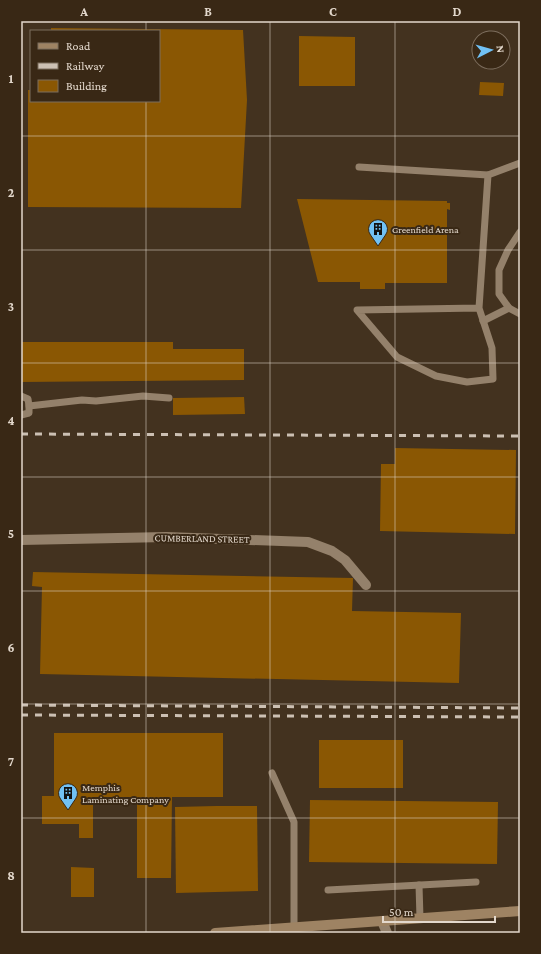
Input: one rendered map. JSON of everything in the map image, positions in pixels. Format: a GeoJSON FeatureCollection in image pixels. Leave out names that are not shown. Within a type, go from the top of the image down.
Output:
{"type":"FeatureCollection","features":[{"type":"Feature","properties":{"kind":"main road"},"geometry":{"type":"LineString","coordinates":[[215,933],[520,911]]}},
{"type":"Feature","properties":{"kind":"street","name":"CUMBERLAND STREET"},"geometry":{"type":"LineString","coordinates":[[21,540],[166,537],[308,542],[332,551],[345,560],[366,585]]}},
{"type":"Feature","properties":{"kind":"street"},"geometry":{"type":"LineString","coordinates":[[382,921],[387,933]]}},
{"type":"Feature","properties":{"kind":"lane"},"geometry":{"type":"LineString","coordinates":[[359,167],[488,175],[520,163]]}},
{"type":"Feature","properties":{"kind":"lane"},"geometry":{"type":"LineString","coordinates":[[479,308],[357,310],[397,357],[436,376],[467,382],[493,379],[492,348],[479,308],[488,175]]}},
{"type":"Feature","properties":{"kind":"lane"},"geometry":{"type":"LineString","coordinates":[[520,232],[508,250],[499,270],[499,294],[509,308],[520,314]]}},
{"type":"Feature","properties":{"kind":"lane"},"geometry":{"type":"LineString","coordinates":[[483,321],[509,308]]}},
{"type":"Feature","properties":{"kind":"lane"},"geometry":{"type":"LineString","coordinates":[[21,396],[28,399],[30,406],[29,413],[21,415]]}},
{"type":"Feature","properties":{"kind":"lane"},"geometry":{"type":"LineString","coordinates":[[30,406],[82,400],[96,401],[143,396],[169,398]]}},
{"type":"Feature","properties":{"kind":"lane"},"geometry":{"type":"LineString","coordinates":[[272,773],[294,822],[294,927]]}},
{"type":"Feature","properties":{"kind":"lane"},"geometry":{"type":"LineString","coordinates":[[328,890],[476,882]]}},
{"type":"Feature","properties":{"kind":"lane"},"geometry":{"type":"LineString","coordinates":[[419,885],[420,918]]}},
{"type":"Feature","properties":{"kind":"building"},"geometry":{"type":"Polygon","coordinates":[[[51,28],[243,30],[247,100],[241,208],[28,207],[28,90],[30,90],[30,102],[160,102],[160,30],[51,30],[51,28]]]}},
{"type":"Feature","properties":{"kind":"building"},"geometry":{"type":"Polygon","coordinates":[[[299,36],[355,37],[355,86],[299,86],[299,36]]]}},
{"type":"Feature","properties":{"kind":"building"},"geometry":{"type":"Polygon","coordinates":[[[480,82],[504,83],[503,96],[479,95],[480,82]]]}},
{"type":"Feature","properties":{"kind":"building","name":"Greenfield Arena"},"geometry":{"type":"Polygon","coordinates":[[[297,199],[447,201],[447,203],[450,203],[450,210],[447,209],[447,283],[385,283],[385,289],[360,289],[360,282],[318,282],[297,199]]]}},
{"type":"Feature","properties":{"kind":"building"},"geometry":{"type":"Polygon","coordinates":[[[21,342],[173,342],[173,349],[244,349],[244,380],[21,382],[21,342]]]}},
{"type":"Feature","properties":{"kind":"building"},"geometry":{"type":"Polygon","coordinates":[[[244,397],[245,414],[173,415],[173,398],[244,397]]]}},
{"type":"Feature","properties":{"kind":"building"},"geometry":{"type":"Polygon","coordinates":[[[395,448],[516,450],[515,534],[380,531],[381,464],[395,464],[395,448]]]}},
{"type":"Feature","properties":{"kind":"building"},"geometry":{"type":"Polygon","coordinates":[[[33,572],[353,578],[352,611],[461,613],[459,683],[40,674],[42,587],[32,586],[33,572]]]}},
{"type":"Feature","properties":{"kind":"building"},"geometry":{"type":"Polygon","coordinates":[[[54,733],[223,733],[223,797],[172,797],[171,878],[137,878],[137,797],[93,797],[93,838],[79,838],[79,824],[42,824],[42,796],[54,796],[54,733]]]}},
{"type":"Feature","properties":{"kind":"building"},"geometry":{"type":"Polygon","coordinates":[[[319,740],[403,740],[403,788],[319,788],[319,740]]]}},
{"type":"Feature","properties":{"kind":"building"},"geometry":{"type":"Polygon","coordinates":[[[310,800],[498,802],[497,864],[309,862],[310,800]]]}},
{"type":"Feature","properties":{"kind":"building"},"geometry":{"type":"Polygon","coordinates":[[[257,806],[258,891],[176,893],[175,807],[257,806]]]}},
{"type":"Feature","properties":{"kind":"building"},"geometry":{"type":"Polygon","coordinates":[[[71,867],[94,868],[94,897],[71,897],[71,867]]]}},
{"type":"Feature","properties":{"kind":"railway"},"geometry":{"type":"LineString","coordinates":[[21,434],[520,436]]}},
{"type":"Feature","properties":{"kind":"railway"},"geometry":{"type":"LineString","coordinates":[[21,705],[520,708]]}},
{"type":"Feature","properties":{"kind":"railway"},"geometry":{"type":"LineString","coordinates":[[21,715],[520,717]]}},
{"type":"Feature","properties":{"kind":"place","name":"Greenfield Arena"},"geometry":{"type":"Point","coordinates":[378,246]}},
{"type":"Feature","properties":{"kind":"place","name":"Memphis Laminating Company"},"geometry":{"type":"Point","coordinates":[68,810]}}]}
